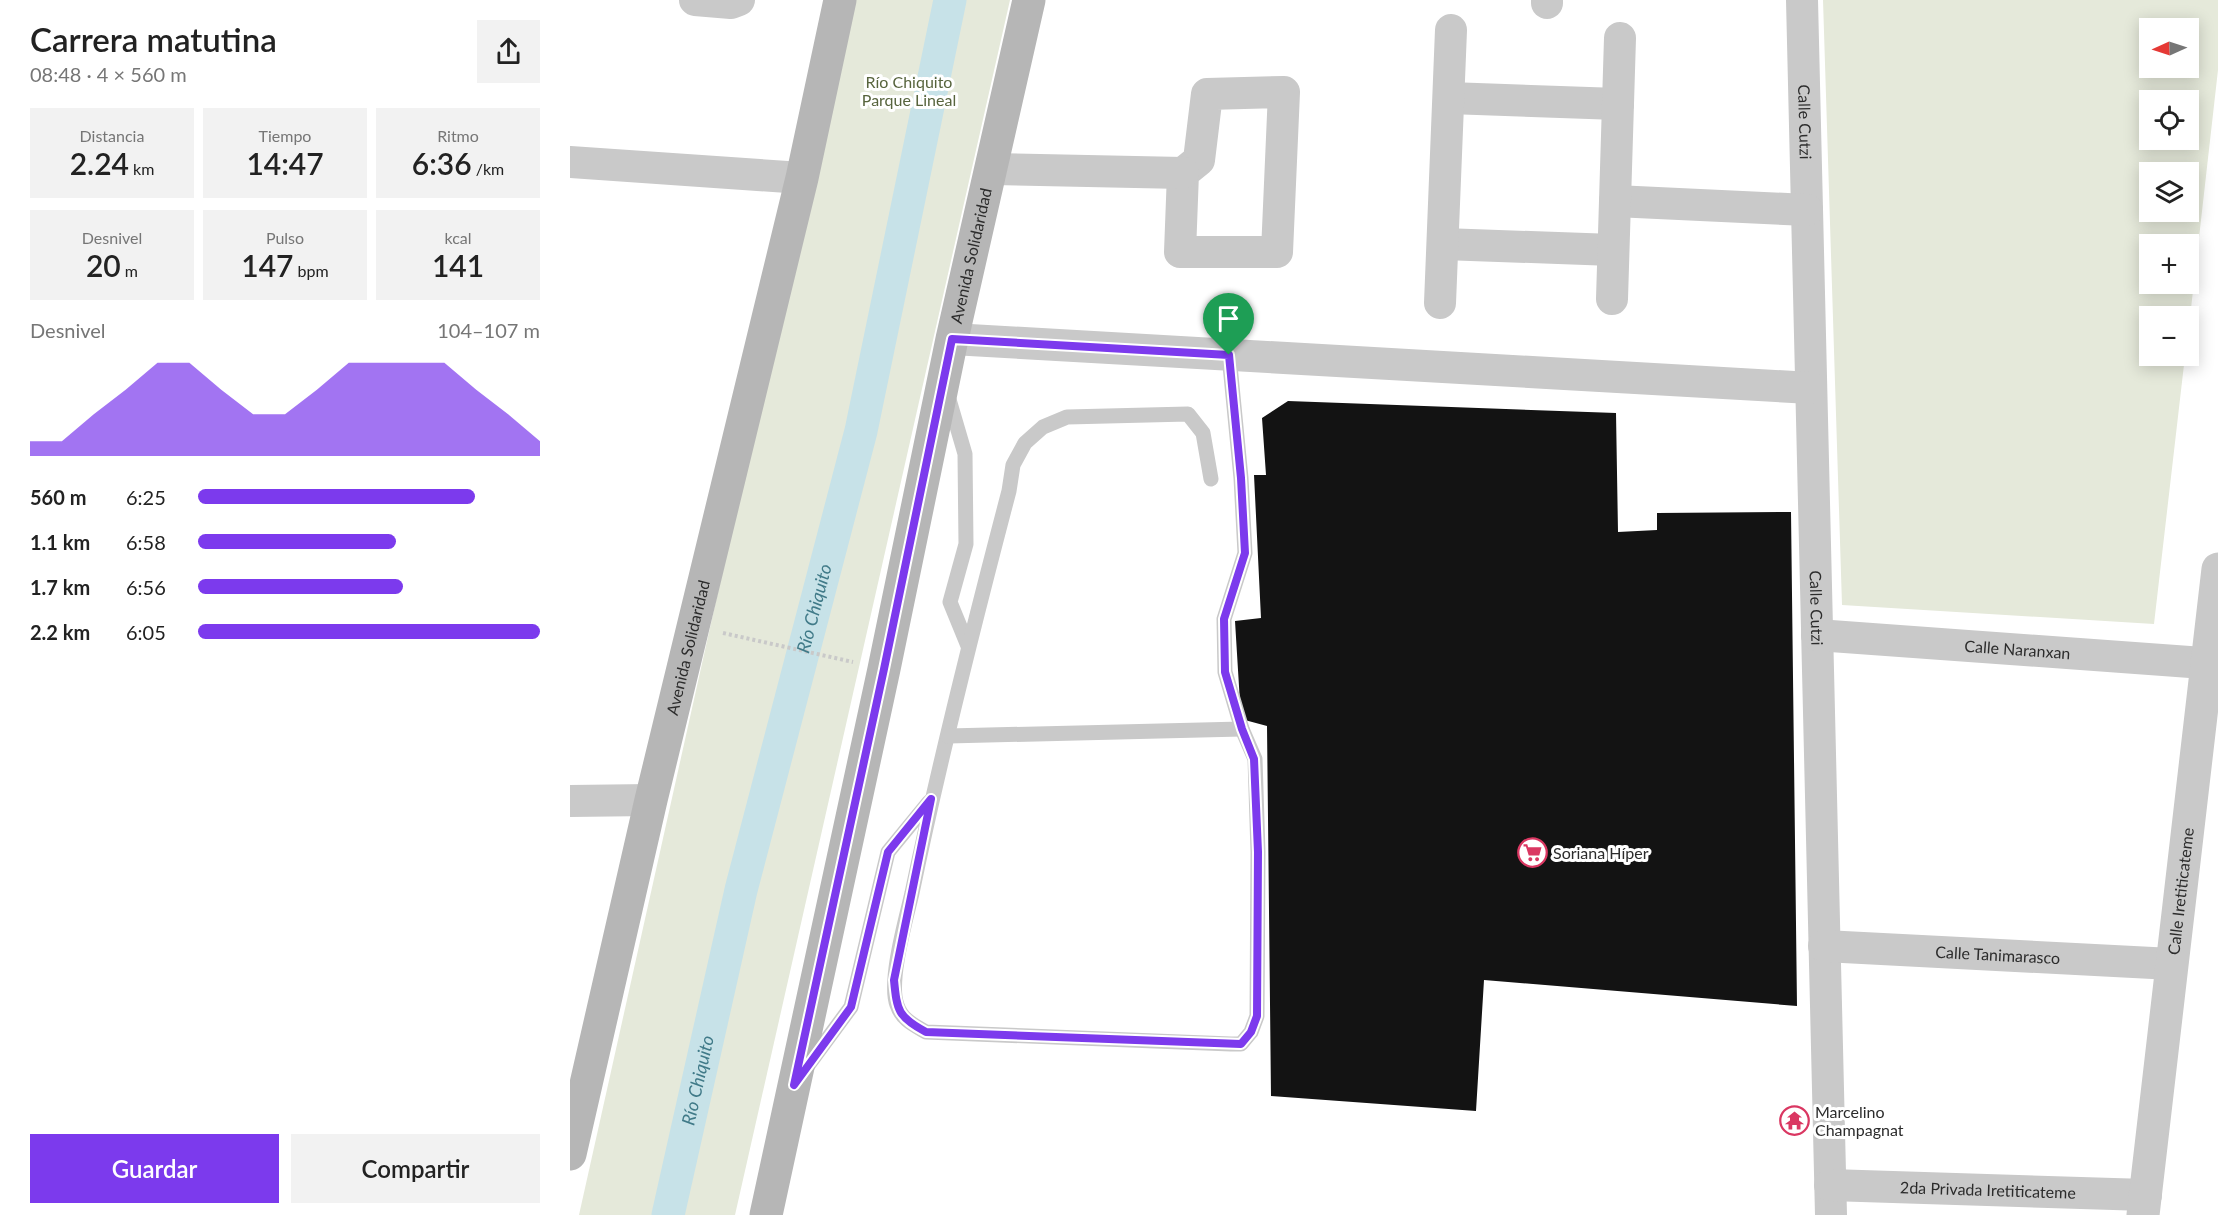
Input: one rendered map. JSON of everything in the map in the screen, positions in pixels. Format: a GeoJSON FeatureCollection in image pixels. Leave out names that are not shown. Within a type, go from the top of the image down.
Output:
{"type":"FeatureCollection","features":[{"type":"Feature","properties":{"kind":"main road","name":"Avenida Solidaridad"},"geometry":{"type":"LineString","coordinates":[[570,1154],[651,800],[802,178],[840,0]]}},
{"type":"Feature","properties":{"kind":"main road","name":"Avenida Solidaridad"},"geometry":{"type":"LineString","coordinates":[[766,1215],[884,669],[943,380],[1029,0]]}},
{"type":"Feature","properties":{"kind":"street"},"geometry":{"type":"LineString","coordinates":[[695,0],[730,3],[739,0]]}},
{"type":"Feature","properties":{"kind":"street","name":"Calle Cutzi"},"geometry":{"type":"LineString","coordinates":[[1802,0],[1830,1200]]}},
{"type":"Feature","properties":{"kind":"street"},"geometry":{"type":"LineString","coordinates":[[1440,303],[1451,30]]}},
{"type":"Feature","properties":{"kind":"street"},"geometry":{"type":"LineString","coordinates":[[1612,298],[1620,38]]}},
{"type":"Feature","properties":{"kind":"street"},"geometry":{"type":"LineString","coordinates":[[992,169],[1183,173],[1199,160],[1207,94],[1284,92],[1277,252],[1180,252],[1183,173]]}},
{"type":"Feature","properties":{"kind":"street"},"geometry":{"type":"LineString","coordinates":[[1449,98],[1618,104]]}},
{"type":"Feature","properties":{"kind":"street"},"geometry":{"type":"LineString","coordinates":[[570,162],[802,178]]}},
{"type":"Feature","properties":{"kind":"street"},"geometry":{"type":"LineString","coordinates":[[1615,201],[1807,210]]}},
{"type":"Feature","properties":{"kind":"street"},"geometry":{"type":"LineString","coordinates":[[1443,244],[1613,250]]}},
{"type":"Feature","properties":{"kind":"street"},"geometry":{"type":"LineString","coordinates":[[952,339],[1811,388]]}},
{"type":"Feature","properties":{"kind":"street","name":"Calle Iretiticateme"},"geometry":{"type":"LineString","coordinates":[[2144,1205],[2172,964],[2212,664],[2218,569]]}},
{"type":"Feature","properties":{"kind":"street","name":"Calle Naranxan"},"geometry":{"type":"LineString","coordinates":[[1817,635],[2212,664]]}},
{"type":"Feature","properties":{"kind":"street"},"geometry":{"type":"LineString","coordinates":[[570,801],[651,800]]}},
{"type":"Feature","properties":{"kind":"street","name":"Calle Tanimarasco"},"geometry":{"type":"LineString","coordinates":[[1824,946],[2172,964]]}},
{"type":"Feature","properties":{"kind":"street","name":"2da Privada Iretiticateme"},"geometry":{"type":"LineString","coordinates":[[1830,1200],[2144,1205]]}},
{"type":"Feature","properties":{"kind":"lane"},"geometry":{"type":"LineString","coordinates":[[1211,480],[1203,433],[1188,414],[1067,417],[1043,427],[1025,443],[1013,465],[1009,491],[931,799],[894,980],[896,1005],[908,1022],[926,1032],[1241,1044],[1251,1032],[1257,1016],[1258,852],[1254,759],[1242,729],[1225,672],[1224,619],[1245,553],[1241,478],[1229,355]]}},
{"type":"Feature","properties":{"kind":"lane"},"geometry":{"type":"LineString","coordinates":[[943,380],[965,454],[966,544],[950,602],[968,646]]}},
{"type":"Feature","properties":{"kind":"lane"},"geometry":{"type":"LineString","coordinates":[[948,736],[1242,729]]}},
{"type":"Feature","properties":{"kind":"lane"},"geometry":{"type":"LineString","coordinates":[[794,1085],[851,1007],[888,852],[931,799]]}},
{"type":"Feature","properties":{"kind":"path"},"geometry":{"type":"LineString","coordinates":[[720,632],[850,661]]}},
{"type":"Feature","properties":{"kind":"green space","name":"Río Chiquito Parque Lineal"},"geometry":{"type":"Polygon","coordinates":[[[850,0],[1010,0],[735,1215],[579,1215],[850,0]]]}},
{"type":"Feature","properties":{"kind":"green space"},"geometry":{"type":"Polygon","coordinates":[[[1823,0],[2218,0],[2218,70],[2199,238],[2199,234],[2139,234],[2139,294],[2193,294],[2191,306],[2139,306],[2139,366],[2184,366],[2154,624],[1842,605],[1823,0]]]}},
{"type":"Feature","properties":{"kind":"building","name":"Soriana Híper"},"geometry":{"type":"Polygon","coordinates":[[[1288,401],[1616,413],[1618,532],[1657,530],[1657,513],[1791,512],[1797,1006],[1484,980],[1476,1111],[1271,1096],[1267,726],[1241,719],[1235,621],[1261,618],[1254,475],[1266,475],[1262,418],[1288,401]]]}},
{"type":"Feature","properties":{"kind":"waterway","name":"Río Chiquito"},"geometry":{"type":"LineString","coordinates":[[668,1215],[741,890],[861,431],[950,0]]}},
{"type":"Feature","properties":{"kind":"place","name":"Soriana Híper"},"geometry":{"type":"Point","coordinates":[1532,853]}},
{"type":"Feature","properties":{"kind":"place","name":"Marcelino Champagnat"},"geometry":{"type":"Point","coordinates":[1794,1121]}},
{"type":"Feature","properties":{"kind":"route"},"geometry":{"type":"LineString","coordinates":[[952,339],[1229,355],[1241,478],[1245,553],[1224,619],[1225,672],[1242,729],[1254,759],[1258,852],[1257,1016],[1251,1032],[1241,1044],[1231,1044],[926,1032],[908,1022],[896,1005],[894,980],[931,799],[888,852],[851,1007],[794,1085],[884,669],[952,339]]}}]}
